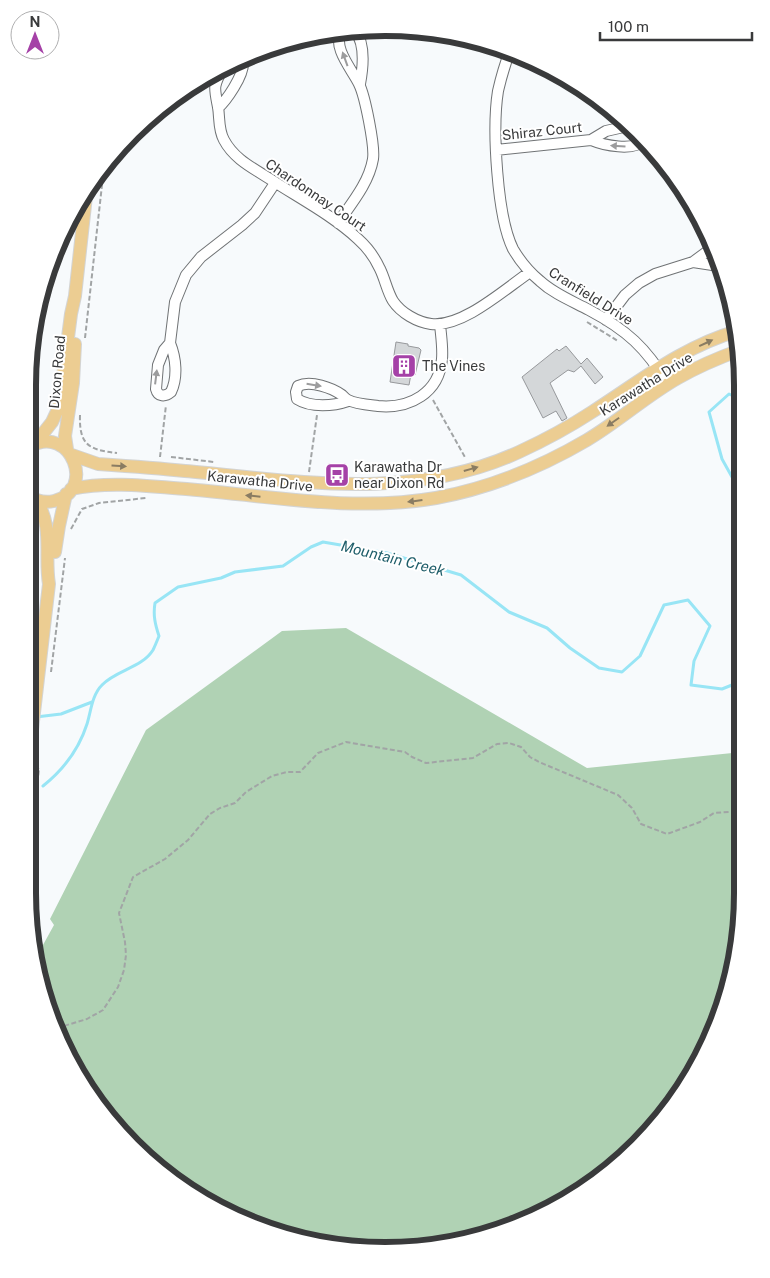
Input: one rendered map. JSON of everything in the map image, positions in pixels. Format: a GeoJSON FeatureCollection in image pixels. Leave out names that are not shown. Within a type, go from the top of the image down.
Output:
{"type":"FeatureCollection","features":[{"type":"Feature","properties":{"kind":"main road","name":"Dixon Road"},"geometry":{"type":"LineString","coordinates":[[69,492],[76,475],[76,465],[69,452],[65,436],[73,383],[76,327],[75,296],[85,208]]}},
{"type":"Feature","properties":{"kind":"main road","name":"Dixon Road"},"geometry":{"type":"LineString","coordinates":[[36,440],[52,422],[59,407],[70,314],[75,296]]}},
{"type":"Feature","properties":{"kind":"main road","name":"Karawatha Drive"},"geometry":{"type":"LineString","coordinates":[[36,444],[53,442],[69,452],[98,464],[343,485],[415,481],[451,475],[484,466],[543,441],[593,412],[658,368],[703,344],[730,334]]}},
{"type":"Feature","properties":{"kind":"main road","name":"Karawatha Drive"},"geometry":{"type":"LineString","coordinates":[[36,497],[51,501],[58,500],[69,492],[99,484],[197,489],[282,499],[367,503],[389,503],[436,498],[492,484],[547,462],[588,439],[668,384],[718,358],[732,353]]}},
{"type":"Feature","properties":{"kind":"main road"},"geometry":{"type":"LineString","coordinates":[[36,695],[49,584],[53,573],[59,526],[69,492]]}},
{"type":"Feature","properties":{"kind":"main road"},"geometry":{"type":"LineString","coordinates":[[36,502],[42,509],[48,536],[47,570],[49,584]]}},
{"type":"Feature","properties":{"kind":"street"},"geometry":{"type":"LineString","coordinates":[[338,223],[366,179],[373,161],[373,142],[360,84],[363,55],[359,37]]}},
{"type":"Feature","properties":{"kind":"street"},"geometry":{"type":"LineString","coordinates":[[339,39],[344,59],[360,84]]}},
{"type":"Feature","properties":{"kind":"street","name":"Cranfield Drive"},"geometry":{"type":"LineString","coordinates":[[508,59],[498,91],[496,150],[504,226],[514,250],[530,272],[551,290],[624,331],[640,345],[668,384]]}},
{"type":"Feature","properties":{"kind":"street"},"geometry":{"type":"LineString","coordinates":[[218,108],[227,98],[243,67]]}},
{"type":"Feature","properties":{"kind":"street","name":"Chardonnay Court"},"geometry":{"type":"LineString","coordinates":[[217,80],[214,85],[220,131],[228,148],[244,163],[338,223],[359,240],[374,257],[394,302],[400,309],[421,322],[449,323],[465,316],[530,272]]}},
{"type":"Feature","properties":{"kind":"street","name":"Shiraz Court"},"geometry":{"type":"LineString","coordinates":[[496,150],[591,140],[606,131],[620,128]]}},
{"type":"Feature","properties":{"kind":"street","name":"Shiraz Court"},"geometry":{"type":"LineString","coordinates":[[591,140],[597,143],[620,147],[638,144]]}},
{"type":"Feature","properties":{"kind":"street"},"geometry":{"type":"LineString","coordinates":[[170,343],[176,367],[174,386],[172,392],[164,396],[157,392],[155,385],[158,366],[170,343],[175,302],[186,275],[201,257],[255,213],[275,183]]}},
{"type":"Feature","properties":{"kind":"street"},"geometry":{"type":"LineString","coordinates":[[606,320],[625,295],[639,283],[655,274],[693,262],[707,252]]}},
{"type":"Feature","properties":{"kind":"street"},"geometry":{"type":"LineString","coordinates":[[693,262],[712,265]]}},
{"type":"Feature","properties":{"kind":"street"},"geometry":{"type":"LineString","coordinates":[[348,400],[374,405],[398,406],[413,401],[426,392],[435,381],[442,360],[440,324]]}},
{"type":"Feature","properties":{"kind":"path"},"geometry":{"type":"LineString","coordinates":[[85,342],[103,181]]}},
{"type":"Feature","properties":{"kind":"path"},"geometry":{"type":"LineString","coordinates":[[587,322],[621,343]]}},
{"type":"Feature","properties":{"kind":"path"},"geometry":{"type":"LineString","coordinates":[[426,392],[435,402],[467,459],[459,461]]}},
{"type":"Feature","properties":{"kind":"path"},"geometry":{"type":"LineString","coordinates":[[160,457],[166,407],[164,396]]}},
{"type":"Feature","properties":{"kind":"path"},"geometry":{"type":"LineString","coordinates":[[81,409],[81,435],[91,448],[98,451]]}},
{"type":"Feature","properties":{"kind":"path"},"geometry":{"type":"LineString","coordinates":[[309,472],[317,416]]}},
{"type":"Feature","properties":{"kind":"path"},"geometry":{"type":"LineString","coordinates":[[68,534],[82,509],[99,503],[149,498]]}},
{"type":"Feature","properties":{"kind":"path"},"geometry":{"type":"LineString","coordinates":[[50,676],[66,553]]}},
{"type":"Feature","properties":{"kind":"path"},"geometry":{"type":"LineString","coordinates":[[63,1026],[87,1019],[103,1010],[118,987],[124,970],[126,955],[119,913],[133,877],[165,859],[188,840],[210,814],[235,803],[246,792],[272,776],[287,772],[300,772],[318,753],[330,747],[346,742],[387,748],[405,752],[412,758],[426,763],[473,758],[497,744],[509,743],[521,747],[530,757],[539,762],[618,795],[632,808],[641,824],[667,834],[700,822],[714,813],[734,812]]}},
{"type":"Feature","properties":{"kind":"green space"},"geometry":{"type":"Polygon","coordinates":[[[346,628],[587,768],[734,753],[734,893],[731,939],[722,983],[698,1047],[675,1087],[632,1140],[579,1183],[539,1206],[518,1215],[475,1230],[453,1235],[431,1239],[385,1242],[339,1239],[317,1235],[295,1230],[252,1215],[231,1206],[191,1183],[138,1140],[95,1087],[72,1047],[63,1026],[48,983],[41,949],[54,925],[50,919],[146,730],[282,631],[346,628]]]}},
{"type":"Feature","properties":{"kind":"building","name":"The Vines"},"geometry":{"type":"Polygon","coordinates":[[[396,342],[408,344],[408,346],[421,350],[415,375],[411,374],[409,385],[390,382],[396,342]]]}},
{"type":"Feature","properties":{"kind":"building"},"geometry":{"type":"Polygon","coordinates":[[[566,346],[581,364],[587,358],[603,377],[595,384],[581,366],[574,372],[568,370],[550,383],[567,418],[562,421],[556,411],[543,418],[522,377],[557,349],[559,351],[566,346]]]}},
{"type":"Feature","properties":{"kind":"waterway","name":"Mountain Creek"},"geometry":{"type":"LineString","coordinates":[[734,396],[729,394],[709,412],[722,459],[734,481]]}},
{"type":"Feature","properties":{"kind":"waterway","name":"Mountain Creek"},"geometry":{"type":"LineString","coordinates":[[43,786],[64,766],[80,742],[94,698],[102,685],[114,676],[142,661],[153,650],[159,636],[154,612],[155,603],[178,587],[221,578],[235,572],[283,566],[311,547],[323,542],[387,553],[461,575],[509,612],[547,628],[570,648],[599,668],[622,672],[640,656],[664,605],[688,600],[710,626],[694,661],[691,685],[722,689],[734,684]]}},
{"type":"Feature","properties":{"kind":"waterway"},"geometry":{"type":"LineString","coordinates":[[36,717],[61,714],[92,702]]}},
{"type":"Feature","properties":{"kind":"place","name":"The Vines"},"geometry":{"type":"Point","coordinates":[404,366]}},
{"type":"Feature","properties":{"kind":"place","name":"Karawatha Dr near Dixon Rd"},"geometry":{"type":"Point","coordinates":[337,475]}}]}
